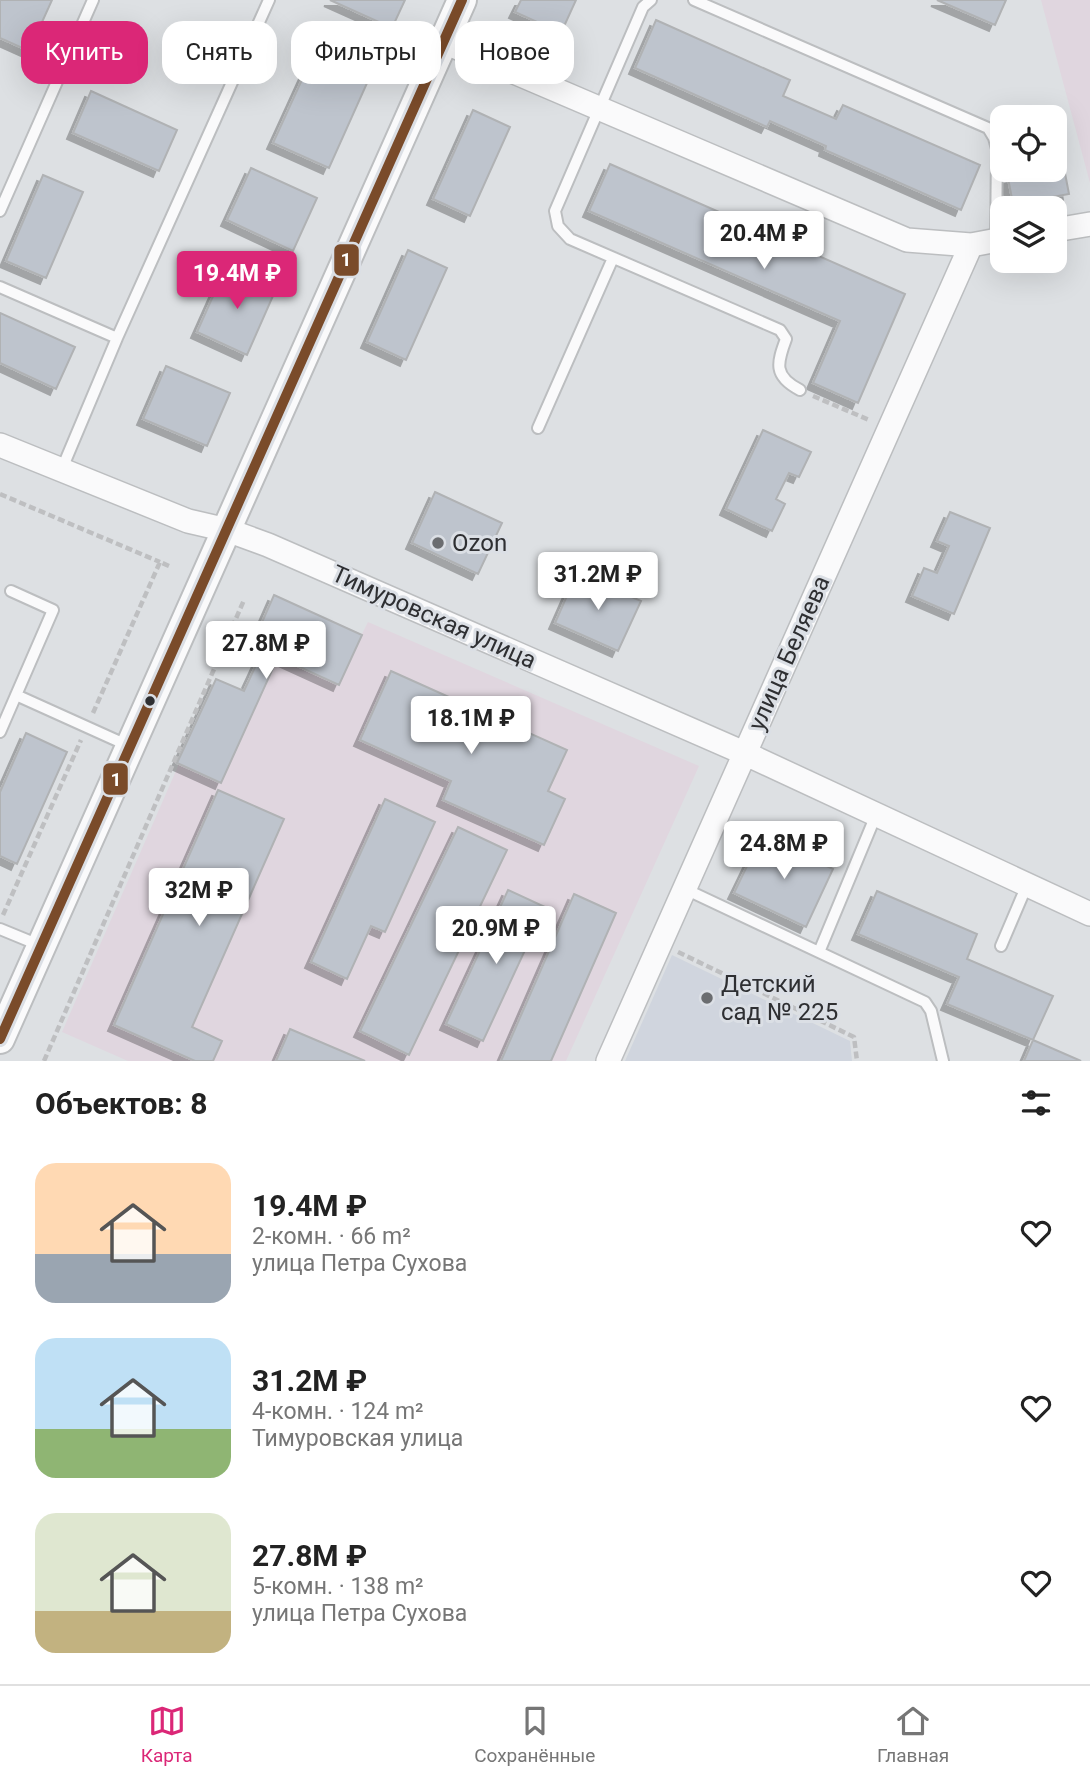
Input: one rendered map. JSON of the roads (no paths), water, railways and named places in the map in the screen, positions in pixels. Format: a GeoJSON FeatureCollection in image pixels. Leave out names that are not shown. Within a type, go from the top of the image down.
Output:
{"type":"FeatureCollection","features":[{"type":"Feature","properties":{"kind":"street"},"geometry":{"type":"LineString","coordinates":[[0,1039],[462,0]]}},
{"type":"Feature","properties":{"kind":"street"},"geometry":{"type":"LineString","coordinates":[[444,42],[907,240],[971,245],[990,242]]}},
{"type":"Feature","properties":{"kind":"street"},"geometry":{"type":"LineString","coordinates":[[1067,228],[1090,224]]}},
{"type":"Feature","properties":{"kind":"street","name":"улица Беляева"},"geometry":{"type":"LineString","coordinates":[[608,1061],[971,245]]}},
{"type":"Feature","properties":{"kind":"street","name":"Тимуровская улица"},"geometry":{"type":"LineString","coordinates":[[0,446],[188,522],[227,530],[281,550],[744,753],[1090,914]]}},
{"type":"Feature","properties":{"kind":"lane"},"geometry":{"type":"LineString","coordinates":[[0,211],[93,0]]}},
{"type":"Feature","properties":{"kind":"lane"},"geometry":{"type":"LineString","coordinates":[[61,471],[117,338],[269,0]]}},
{"type":"Feature","properties":{"kind":"lane"},"geometry":{"type":"LineString","coordinates":[[651,0],[643,7],[555,211],[558,226],[570,239],[780,330],[786,339],[778,360],[779,372],[787,384],[800,390]]}},
{"type":"Feature","properties":{"kind":"lane"},"geometry":{"type":"LineString","coordinates":[[694,0],[988,128],[997,149],[998,196]]}},
{"type":"Feature","properties":{"kind":"lane"},"geometry":{"type":"LineString","coordinates":[[538,428],[613,258]]}},
{"type":"Feature","properties":{"kind":"lane"},"geometry":{"type":"LineString","coordinates":[[0,287],[117,338]]}},
{"type":"Feature","properties":{"kind":"lane"},"geometry":{"type":"LineString","coordinates":[[0,732],[53,610],[11,591]]}},
{"type":"Feature","properties":{"kind":"lane"},"geometry":{"type":"LineString","coordinates":[[16,695],[130,747]]}},
{"type":"Feature","properties":{"kind":"lane"},"geometry":{"type":"LineString","coordinates":[[820,951],[876,814]]}},
{"type":"Feature","properties":{"kind":"lane"},"geometry":{"type":"LineString","coordinates":[[1001,946],[1027,885]]}},
{"type":"Feature","properties":{"kind":"lane"},"geometry":{"type":"LineString","coordinates":[[685,889],[925,1002],[931,1011],[943,1061]]}},
{"type":"Feature","properties":{"kind":"lane"},"geometry":{"type":"LineString","coordinates":[[0,929],[42,946]]}},
{"type":"Feature","properties":{"kind":"place","name":"Ozon"},"geometry":{"type":"Point","coordinates":[438,543]}},
{"type":"Feature","properties":{"kind":"place","name":"Детский сад № 225"},"geometry":{"type":"Point","coordinates":[707,998]}}]}
